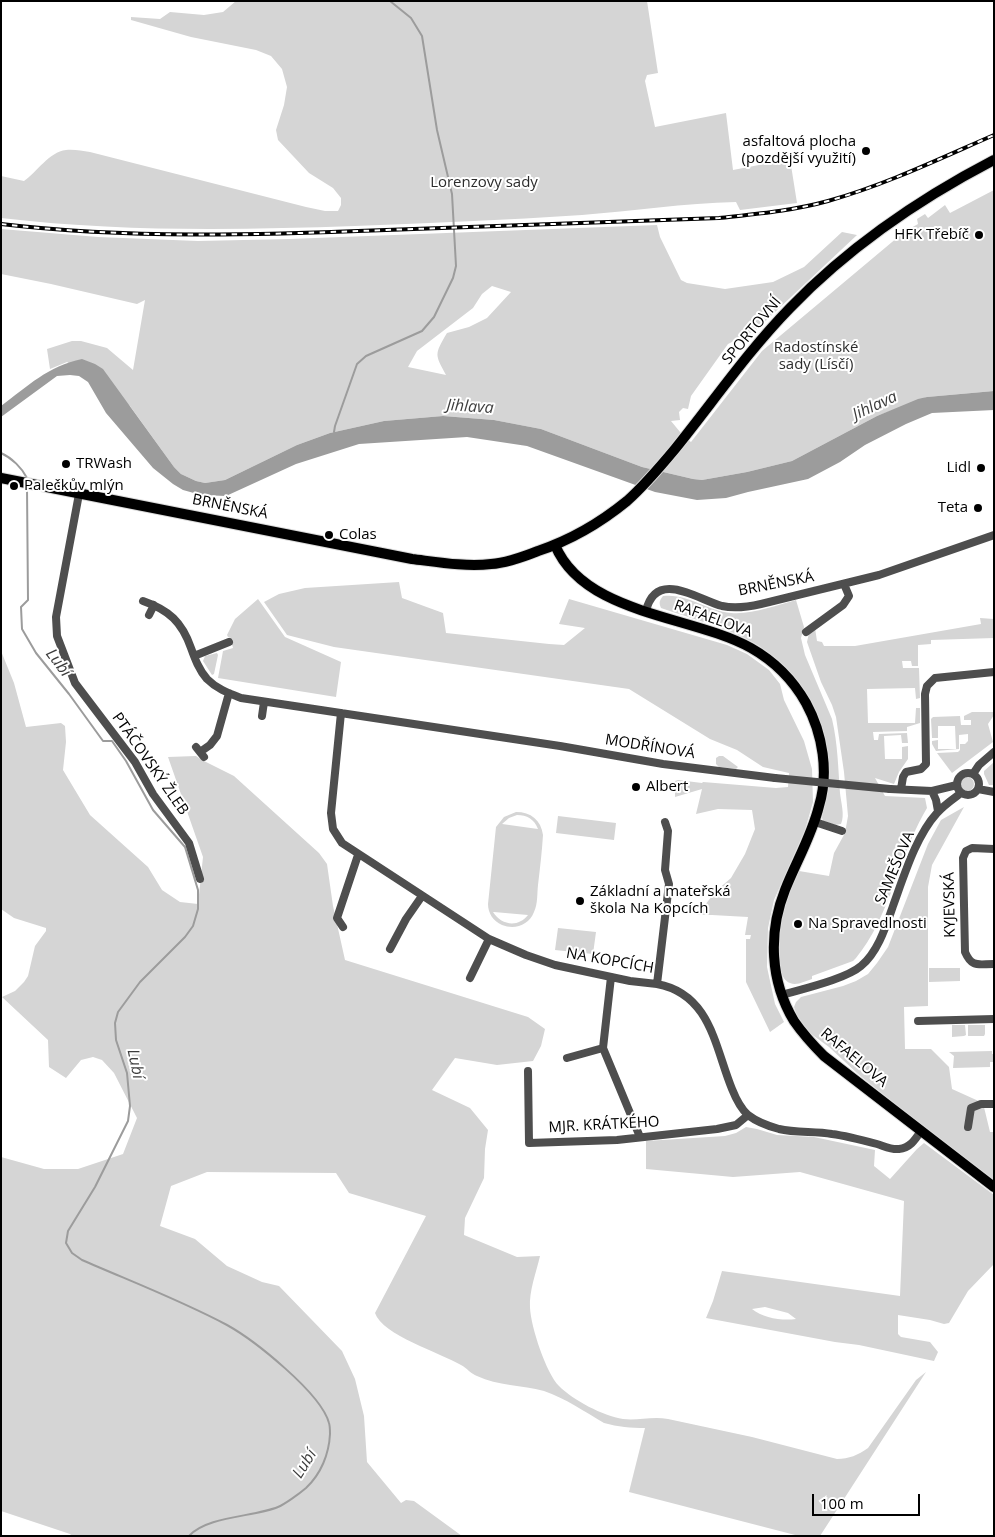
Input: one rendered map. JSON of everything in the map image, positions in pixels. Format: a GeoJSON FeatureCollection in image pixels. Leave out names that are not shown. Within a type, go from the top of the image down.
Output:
{"type":"FeatureCollection","features":[{"type":"Feature","properties":{"kind":"main road","name":"SPORTOVNÍ"},"geometry":{"type":"LineString","coordinates":[[555,546],[588,529],[626,502],[656,472],[763,337],[822,277],[867,239],[900,215],[943,187],[994,160]]}},
{"type":"Feature","properties":{"kind":"main road","name":"BRNĚNSKÁ"},"geometry":{"type":"LineString","coordinates":[[1,478],[412,559],[490,564],[505,562],[555,546]]}},
{"type":"Feature","properties":{"kind":"main road"},"geometry":{"type":"LineString","coordinates":[[555,546],[560,556],[576,575],[597,591],[613,600],[646,611]]}},
{"type":"Feature","properties":{"kind":"main road","name":"RAFAELOVA"},"geometry":{"type":"LineString","coordinates":[[646,611],[743,644],[775,665],[797,689],[811,713],[818,733],[822,752],[823,786],[815,822],[785,889],[776,921],[774,955],[776,976],[782,995],[795,1022],[808,1040],[824,1056],[994,1187]]}},
{"type":"Feature","properties":{"kind":"street","name":"PTÁČOVSKÝ ŽLEB"},"geometry":{"type":"LineString","coordinates":[[80,494],[57,611],[58,636],[75,682],[136,762],[153,794],[189,843],[200,879]]}},
{"type":"Feature","properties":{"kind":"street","name":"BRNĚNSKÁ"},"geometry":{"type":"LineString","coordinates":[[646,611],[651,597],[664,589],[678,590],[722,606],[736,608],[761,604],[886,573],[994,535]]}},
{"type":"Feature","properties":{"kind":"street"},"geometry":{"type":"LineString","coordinates":[[806,632],[843,605],[849,596],[844,584]]}},
{"type":"Feature","properties":{"kind":"street"},"geometry":{"type":"LineString","coordinates":[[143,601],[154,604],[149,615]]}},
{"type":"Feature","properties":{"kind":"street","name":"MODŘÍNOVÁ"},"geometry":{"type":"LineString","coordinates":[[154,604],[174,618],[183,629],[198,666],[207,678],[219,689],[241,698],[560,746],[663,764],[775,778],[901,789],[932,791],[959,789]]}},
{"type":"Feature","properties":{"kind":"street"},"geometry":{"type":"LineString","coordinates":[[194,656],[229,642]]}},
{"type":"Feature","properties":{"kind":"street"},"geometry":{"type":"LineString","coordinates":[[901,789],[906,772],[921,769],[926,764],[925,694],[927,686],[935,678],[994,672]]}},
{"type":"Feature","properties":{"kind":"street"},"geometry":{"type":"LineString","coordinates":[[200,752],[210,745],[217,736],[229,693]]}},
{"type":"Feature","properties":{"kind":"street"},"geometry":{"type":"LineString","coordinates":[[262,716],[264,702]]}},
{"type":"Feature","properties":{"kind":"street","name":"NA KOPCÍCH"},"geometry":{"type":"LineString","coordinates":[[341,713],[331,822],[342,843],[489,939],[555,965],[611,978],[657,984],[669,884],[665,870],[668,831],[665,822]]}},
{"type":"Feature","properties":{"kind":"street","name":"SAMEŠOVA"},"geometry":{"type":"LineString","coordinates":[[782,995],[839,977],[861,967],[869,958],[880,940],[908,865],[929,824],[959,789],[958,778],[963,774],[973,774],[979,765],[994,752]]}},
{"type":"Feature","properties":{"kind":"street"},"geometry":{"type":"LineString","coordinates":[[973,774],[978,779],[978,789]]}},
{"type":"Feature","properties":{"kind":"street"},"geometry":{"type":"LineString","coordinates":[[959,789],[963,794],[970,795],[978,789],[994,792]]}},
{"type":"Feature","properties":{"kind":"street"},"geometry":{"type":"LineString","coordinates":[[932,791],[938,812]]}},
{"type":"Feature","properties":{"kind":"street"},"geometry":{"type":"LineString","coordinates":[[815,822],[842,831]]}},
{"type":"Feature","properties":{"kind":"street","name":"KYJEVSKÁ"},"geometry":{"type":"LineString","coordinates":[[994,849],[972,848],[966,851],[964,858],[964,952],[968,960],[975,964],[994,964]]}},
{"type":"Feature","properties":{"kind":"street"},"geometry":{"type":"LineString","coordinates":[[343,927],[337,918],[358,855]]}},
{"type":"Feature","properties":{"kind":"street"},"geometry":{"type":"LineString","coordinates":[[390,950],[406,919],[422,896]]}},
{"type":"Feature","properties":{"kind":"street"},"geometry":{"type":"LineString","coordinates":[[470,978],[489,939]]}},
{"type":"Feature","properties":{"kind":"street"},"geometry":{"type":"LineString","coordinates":[[611,978],[603,1048],[640,1138]]}},
{"type":"Feature","properties":{"kind":"street"},"geometry":{"type":"LineString","coordinates":[[657,984],[676,990],[694,1002],[702,1013],[712,1030],[724,1069],[737,1100],[748,1115],[780,1129],[830,1133],[894,1149],[909,1146],[921,1131]]}},
{"type":"Feature","properties":{"kind":"street"},"geometry":{"type":"LineString","coordinates":[[918,1021],[994,1019]]}},
{"type":"Feature","properties":{"kind":"street"},"geometry":{"type":"LineString","coordinates":[[567,1058],[603,1048]]}},
{"type":"Feature","properties":{"kind":"street","name":"MJR. KRÁTKÉHO"},"geometry":{"type":"LineString","coordinates":[[528,1071],[529,1143],[617,1140],[728,1128],[736,1125],[748,1115]]}},
{"type":"Feature","properties":{"kind":"street"},"geometry":{"type":"LineString","coordinates":[[968,1127],[971,1108],[981,1104],[994,1104]]}},
{"type":"Feature","properties":{"kind":"green space","name":"Lorenzovy sady"},"geometry":{"type":"Polygon","coordinates":[[[236,1],[647,1],[658,73],[647,75],[645,81],[655,127],[726,113],[733,170],[790,159],[797,203],[740,210],[736,202],[678,205],[554,217],[266,228],[134,228],[45,223],[1,218],[1,176],[24,181],[54,154],[69,150],[90,152],[306,207],[325,211],[338,211],[341,205],[341,198],[333,188],[309,173],[278,140],[276,130],[284,105],[287,87],[282,69],[271,56],[256,50],[191,37],[131,20],[131,17],[160,19],[170,12],[204,15],[223,12],[236,1]]]}},
{"type":"Feature","properties":{"kind":"green space","name":"Radostínské sady (Lísčí)"},"geometry":{"type":"Polygon","coordinates":[[[994,190],[994,391],[927,397],[877,416],[792,461],[702,480],[642,467],[541,429],[494,420],[443,416],[384,421],[330,433],[297,445],[225,480],[205,483],[196,481],[181,474],[174,467],[130,406],[67,362],[50,369],[47,349],[72,341],[81,341],[107,348],[133,370],[145,300],[137,304],[1,274],[1,229],[98,237],[198,241],[657,225],[660,237],[681,280],[687,283],[725,289],[773,282],[804,267],[842,232],[857,235],[756,330],[728,344],[691,396],[688,409],[683,408],[679,412],[680,420],[671,421],[685,438],[691,442],[762,351],[904,232],[918,224],[917,219],[925,214],[928,218],[945,205],[950,213],[994,190]],[[492,286],[482,294],[473,308],[417,351],[408,367],[446,375],[438,358],[438,350],[447,333],[469,327],[487,318],[511,292],[492,286]]]}},
{"type":"Feature","properties":{"kind":"green space"},"geometry":{"type":"Polygon","coordinates":[[[399,582],[402,598],[443,613],[446,633],[564,645],[585,628],[559,624],[569,599],[727,645],[747,654],[769,670],[780,684],[784,700],[804,741],[812,769],[813,802],[805,830],[774,900],[768,928],[767,967],[775,1004],[784,1022],[770,1032],[746,982],[746,939],[750,939],[751,935],[745,935],[748,917],[697,915],[716,891],[731,878],[745,854],[755,829],[752,810],[718,809],[696,814],[702,789],[675,797],[675,781],[776,788],[788,787],[789,773],[763,767],[737,750],[710,739],[629,689],[334,647],[287,635],[264,602],[279,594],[305,588],[399,582]]]}},
{"type":"Feature","properties":{"kind":"green space"},"geometry":{"type":"Polygon","coordinates":[[[663,596],[681,597],[722,612],[731,613],[755,611],[796,600],[804,627],[801,638],[805,655],[832,719],[837,747],[843,813],[841,824],[835,825],[823,821],[822,818],[828,781],[825,739],[810,702],[794,679],[776,659],[743,637],[661,608],[660,602],[663,596]]]}},
{"type":"Feature","properties":{"kind":"green space"},"geometry":{"type":"Polygon","coordinates":[[[258,599],[285,637],[341,662],[336,697],[218,678],[223,651],[233,648],[230,637],[227,635],[235,619],[258,599]]]}},
{"type":"Feature","properties":{"kind":"green space"},"geometry":{"type":"Polygon","coordinates":[[[980,618],[994,619],[994,638],[931,640],[931,644],[918,645],[918,666],[912,666],[911,661],[902,661],[903,668],[919,668],[920,698],[916,699],[915,688],[867,689],[868,723],[915,723],[916,708],[920,708],[920,723],[907,727],[907,731],[873,732],[874,740],[878,740],[879,734],[907,733],[908,743],[902,743],[901,735],[884,736],[885,759],[902,759],[902,747],[908,746],[908,759],[899,772],[894,784],[875,778],[885,796],[925,798],[927,808],[919,822],[877,925],[856,958],[853,961],[812,976],[812,979],[798,984],[790,983],[784,978],[779,959],[781,921],[785,903],[799,871],[829,876],[834,853],[845,833],[848,816],[836,717],[807,642],[809,633],[815,628],[817,641],[822,642],[824,646],[855,646],[981,624],[980,618]]]}},
{"type":"Feature","properties":{"kind":"green space"},"geometry":{"type":"Polygon","coordinates":[[[1,651],[14,683],[26,727],[61,723],[65,726],[66,742],[63,770],[90,815],[148,867],[162,890],[180,902],[198,904],[203,857],[168,757],[196,756],[234,776],[319,853],[327,864],[333,906],[345,960],[528,1017],[545,1029],[541,1046],[533,1061],[497,1065],[455,1058],[432,1090],[470,1108],[488,1130],[484,1178],[465,1218],[464,1235],[517,1257],[540,1256],[531,1295],[531,1316],[536,1338],[549,1371],[559,1386],[572,1397],[607,1415],[623,1419],[668,1419],[841,1459],[861,1453],[868,1448],[916,1380],[926,1372],[820,1536],[799,1536],[629,1492],[645,1428],[624,1427],[604,1423],[567,1401],[544,1391],[502,1384],[485,1379],[475,1375],[452,1360],[413,1343],[389,1329],[380,1321],[375,1313],[426,1216],[349,1193],[336,1173],[207,1172],[171,1186],[160,1226],[195,1239],[227,1266],[262,1282],[279,1286],[342,1351],[355,1379],[364,1416],[367,1462],[401,1503],[406,1500],[414,1501],[462,1536],[72,1536],[1,1511],[1,1157],[44,1169],[78,1169],[123,1154],[137,1118],[114,1073],[102,1060],[93,1057],[81,1060],[66,1078],[49,1067],[48,1040],[2,997],[15,991],[28,976],[35,946],[46,931],[46,928],[14,918],[1,909],[1,651]]]}},
{"type":"Feature","properties":{"kind":"green space"},"geometry":{"type":"Polygon","coordinates":[[[217,653],[214,674],[212,675],[203,661],[205,656],[217,653]]]}},
{"type":"Feature","properties":{"kind":"green space"},"geometry":{"type":"Polygon","coordinates":[[[972,712],[994,712],[988,724],[993,742],[952,773],[937,753],[958,752],[960,750],[960,744],[965,744],[968,741],[968,734],[959,735],[959,749],[936,751],[932,741],[938,740],[938,749],[956,749],[955,726],[938,726],[938,738],[932,738],[931,719],[933,717],[960,716],[961,725],[971,725],[971,720],[964,720],[964,716],[972,712]]]}},
{"type":"Feature","properties":{"kind":"green space"},"geometry":{"type":"Polygon","coordinates":[[[723,756],[738,767],[736,769],[719,767],[716,764],[716,758],[723,756]]]}},
{"type":"Feature","properties":{"kind":"green space"},"geometry":{"type":"Polygon","coordinates":[[[994,762],[994,785],[989,785],[984,771],[994,762]]]}},
{"type":"Feature","properties":{"kind":"green space"},"geometry":{"type":"Polygon","coordinates":[[[967,777],[972,779],[974,784],[972,789],[967,791],[962,789],[960,784],[962,779],[967,777]]]}},
{"type":"Feature","properties":{"kind":"green space"},"geometry":{"type":"Polygon","coordinates":[[[964,807],[932,865],[928,887],[928,1006],[904,1007],[905,1049],[931,1049],[949,1067],[952,1089],[983,1103],[990,1132],[994,1132],[994,1180],[904,1111],[858,1074],[829,1047],[807,1031],[797,1016],[794,1007],[801,997],[843,986],[868,974],[888,947],[928,844],[941,820],[964,807]]]}},
{"type":"Feature","properties":{"kind":"green space"},"geometry":{"type":"Polygon","coordinates":[[[516,812],[531,815],[538,821],[543,835],[537,902],[529,920],[517,927],[502,925],[496,921],[490,914],[488,907],[496,827],[504,817],[516,812]],[[517,815],[509,818],[502,824],[538,829],[530,818],[517,815]],[[494,912],[500,920],[510,923],[519,922],[528,915],[494,912]]]}},
{"type":"Feature","properties":{"kind":"green space"},"geometry":{"type":"Polygon","coordinates":[[[558,816],[616,823],[614,840],[556,833],[558,816]]]}},
{"type":"Feature","properties":{"kind":"green space"},"geometry":{"type":"Polygon","coordinates":[[[558,928],[596,932],[593,954],[555,950],[558,928]]]}},
{"type":"Feature","properties":{"kind":"green space"},"geometry":{"type":"Polygon","coordinates":[[[929,968],[960,968],[960,981],[929,982],[929,968]]]}},
{"type":"Feature","properties":{"kind":"green space"},"geometry":{"type":"Polygon","coordinates":[[[952,1025],[965,1025],[966,1035],[952,1037],[952,1025]]]}},
{"type":"Feature","properties":{"kind":"green space"},"geometry":{"type":"Polygon","coordinates":[[[968,1025],[985,1025],[984,1036],[968,1036],[968,1025]]]}},
{"type":"Feature","properties":{"kind":"green space"},"geometry":{"type":"Polygon","coordinates":[[[992,1051],[994,1062],[990,1062],[990,1067],[953,1068],[954,1056],[949,1052],[992,1051]]]}},
{"type":"Feature","properties":{"kind":"green space"},"geometry":{"type":"Polygon","coordinates":[[[746,1127],[777,1135],[814,1137],[875,1150],[874,1166],[890,1179],[924,1143],[994,1195],[994,1264],[968,1291],[949,1323],[944,1324],[898,1315],[898,1334],[901,1337],[930,1342],[938,1352],[934,1361],[859,1345],[706,1318],[722,1271],[900,1296],[904,1201],[800,1172],[733,1177],[646,1169],[646,1141],[725,1136],[736,1133],[746,1127]],[[765,1307],[752,1309],[762,1315],[773,1318],[796,1319],[788,1313],[765,1307]]]}},
{"type":"Feature","properties":{"kind":"shaded area"},"geometry":{"type":"Polygon","coordinates":[[[82,359],[103,369],[174,467],[181,474],[205,483],[225,480],[297,445],[330,433],[384,421],[443,416],[494,420],[541,429],[642,467],[702,480],[792,461],[877,416],[918,399],[994,391],[994,410],[932,413],[865,445],[840,462],[808,479],[726,498],[697,500],[655,492],[527,446],[467,437],[359,444],[296,464],[226,496],[201,495],[183,490],[153,468],[106,413],[88,382],[79,376],[57,376],[1,417],[1,406],[30,384],[59,366],[82,359]]]}},
{"type":"Feature","properties":{"kind":"waterway"},"geometry":{"type":"LineString","coordinates":[[334,432],[357,364],[366,356],[422,331],[434,317],[453,278],[456,266],[452,194],[437,130],[422,36],[411,18],[390,1]]}},
{"type":"Feature","properties":{"kind":"waterway","name":"Lubí"},"geometry":{"type":"LineString","coordinates":[[1,453],[16,464],[27,478]]}},
{"type":"Feature","properties":{"kind":"waterway","name":"Lubí"},"geometry":{"type":"LineString","coordinates":[[27,488],[28,600],[21,607],[22,629],[36,653],[103,741],[112,741],[126,761],[153,810],[185,847],[198,890],[198,909],[193,926],[185,937],[140,982],[118,1012],[115,1023],[116,1040],[127,1073],[130,1106],[128,1121],[95,1187],[68,1231],[66,1243],[72,1253],[82,1260],[191,1307],[239,1332],[285,1368],[300,1383],[323,1411],[330,1426],[326,1456],[316,1476],[303,1490],[278,1507],[207,1524],[189,1536]]}},
{"type":"Feature","properties":{"kind":"railway"},"geometry":{"type":"LineString","coordinates":[[1,224],[49,229],[145,234],[242,234],[719,218],[787,210],[849,195],[994,135]]}},
{"type":"Feature","properties":{"kind":"place","name":"asfaltová plocha (pozdější využití)"},"geometry":{"type":"Point","coordinates":[866,151]}},
{"type":"Feature","properties":{"kind":"place","name":"HFK Třebíč"},"geometry":{"type":"Point","coordinates":[979,235]}},
{"type":"Feature","properties":{"kind":"place","name":"TRWash"},"geometry":{"type":"Point","coordinates":[66,464]}},
{"type":"Feature","properties":{"kind":"place","name":"Lidl"},"geometry":{"type":"Point","coordinates":[981,468]}},
{"type":"Feature","properties":{"kind":"place","name":"Palečkův mlýn"},"geometry":{"type":"Point","coordinates":[14,486]}},
{"type":"Feature","properties":{"kind":"place","name":"Teta"},"geometry":{"type":"Point","coordinates":[978,508]}},
{"type":"Feature","properties":{"kind":"place","name":"Colas"},"geometry":{"type":"Point","coordinates":[329,535]}},
{"type":"Feature","properties":{"kind":"place","name":"Albert"},"geometry":{"type":"Point","coordinates":[636,787]}},
{"type":"Feature","properties":{"kind":"place","name":"Základní a mateřská škola Na Kopcích"},"geometry":{"type":"Point","coordinates":[580,901]}},
{"type":"Feature","properties":{"kind":"place","name":"Na Spravedlnosti"},"geometry":{"type":"Point","coordinates":[798,924]}},
{"type":"Feature","properties":{"kind":"water label","name":"Jihlava"},"geometry":{"type":"Point","coordinates":[875,406]}},
{"type":"Feature","properties":{"kind":"water label","name":"Jihlava"},"geometry":{"type":"Point","coordinates":[470,407]}}]}
